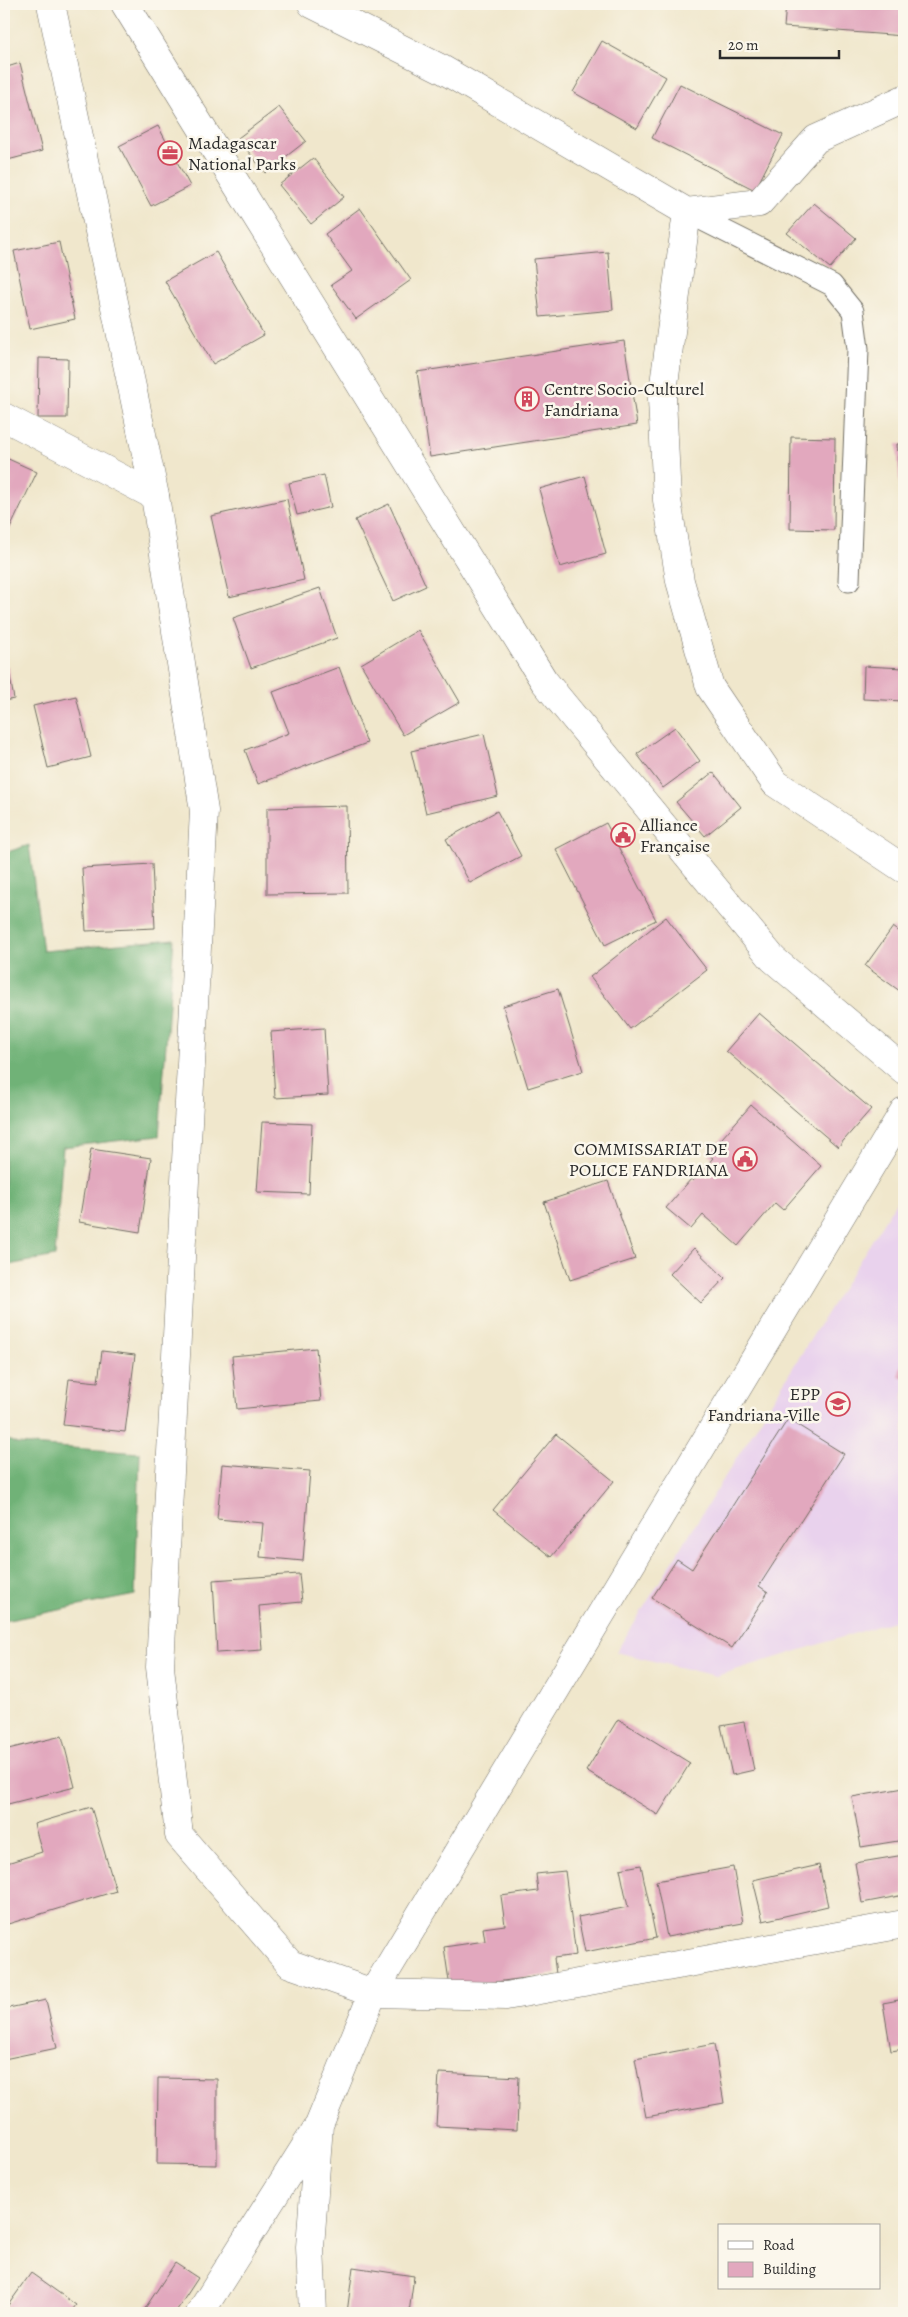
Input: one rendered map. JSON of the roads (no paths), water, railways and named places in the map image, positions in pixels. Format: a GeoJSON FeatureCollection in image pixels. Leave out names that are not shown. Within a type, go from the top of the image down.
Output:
{"type":"FeatureCollection","features":[{"type":"Feature","properties":{"kind":"street"},"geometry":{"type":"LineString","coordinates":[[51,4],[155,496],[204,811],[160,1667],[179,1835],[290,1964],[373,1994],[506,1996],[904,1924]]}},
{"type":"Feature","properties":{"kind":"street"},"geometry":{"type":"LineString","coordinates":[[125,4],[544,681],[773,958],[904,1070]]}},
{"type":"Feature","properties":{"kind":"street"},"geometry":{"type":"LineString","coordinates":[[312,4],[442,69],[687,212],[759,203],[816,138],[904,99]]}},
{"type":"Feature","properties":{"kind":"street"},"geometry":{"type":"LineString","coordinates":[[687,212],[662,399],[667,500],[680,580],[710,687],[775,783],[904,869]]}},
{"type":"Feature","properties":{"kind":"street"},"geometry":{"type":"LineString","coordinates":[[4,418],[155,496]]}},
{"type":"Feature","properties":{"kind":"street"},"geometry":{"type":"LineString","coordinates":[[200,2313],[319,2125],[373,1994],[904,1111]]}},
{"type":"Feature","properties":{"kind":"street"},"geometry":{"type":"LineString","coordinates":[[313,2313],[310,2247],[319,2125]]}},
{"type":"Feature","properties":{"kind":"lane"},"geometry":{"type":"LineString","coordinates":[[687,212],[832,285],[853,311],[858,348],[849,581]]}},
{"type":"Feature","properties":{"kind":"place","name":"Madagascar National Parks"},"geometry":{"type":"Point","coordinates":[170,153]}},
{"type":"Feature","properties":{"kind":"place","name":"Centre Socio-Culturel Fandriana"},"geometry":{"type":"Point","coordinates":[527,399]}},
{"type":"Feature","properties":{"kind":"place","name":"Alliance Française"},"geometry":{"type":"Point","coordinates":[623,835]}},
{"type":"Feature","properties":{"kind":"place","name":"COMMISSARIAT DE POLICE FANDRIANA"},"geometry":{"type":"Point","coordinates":[745,1159]}},
{"type":"Feature","properties":{"kind":"place","name":"EPP Fandriana-Ville"},"geometry":{"type":"Point","coordinates":[838,1404]}}]}
